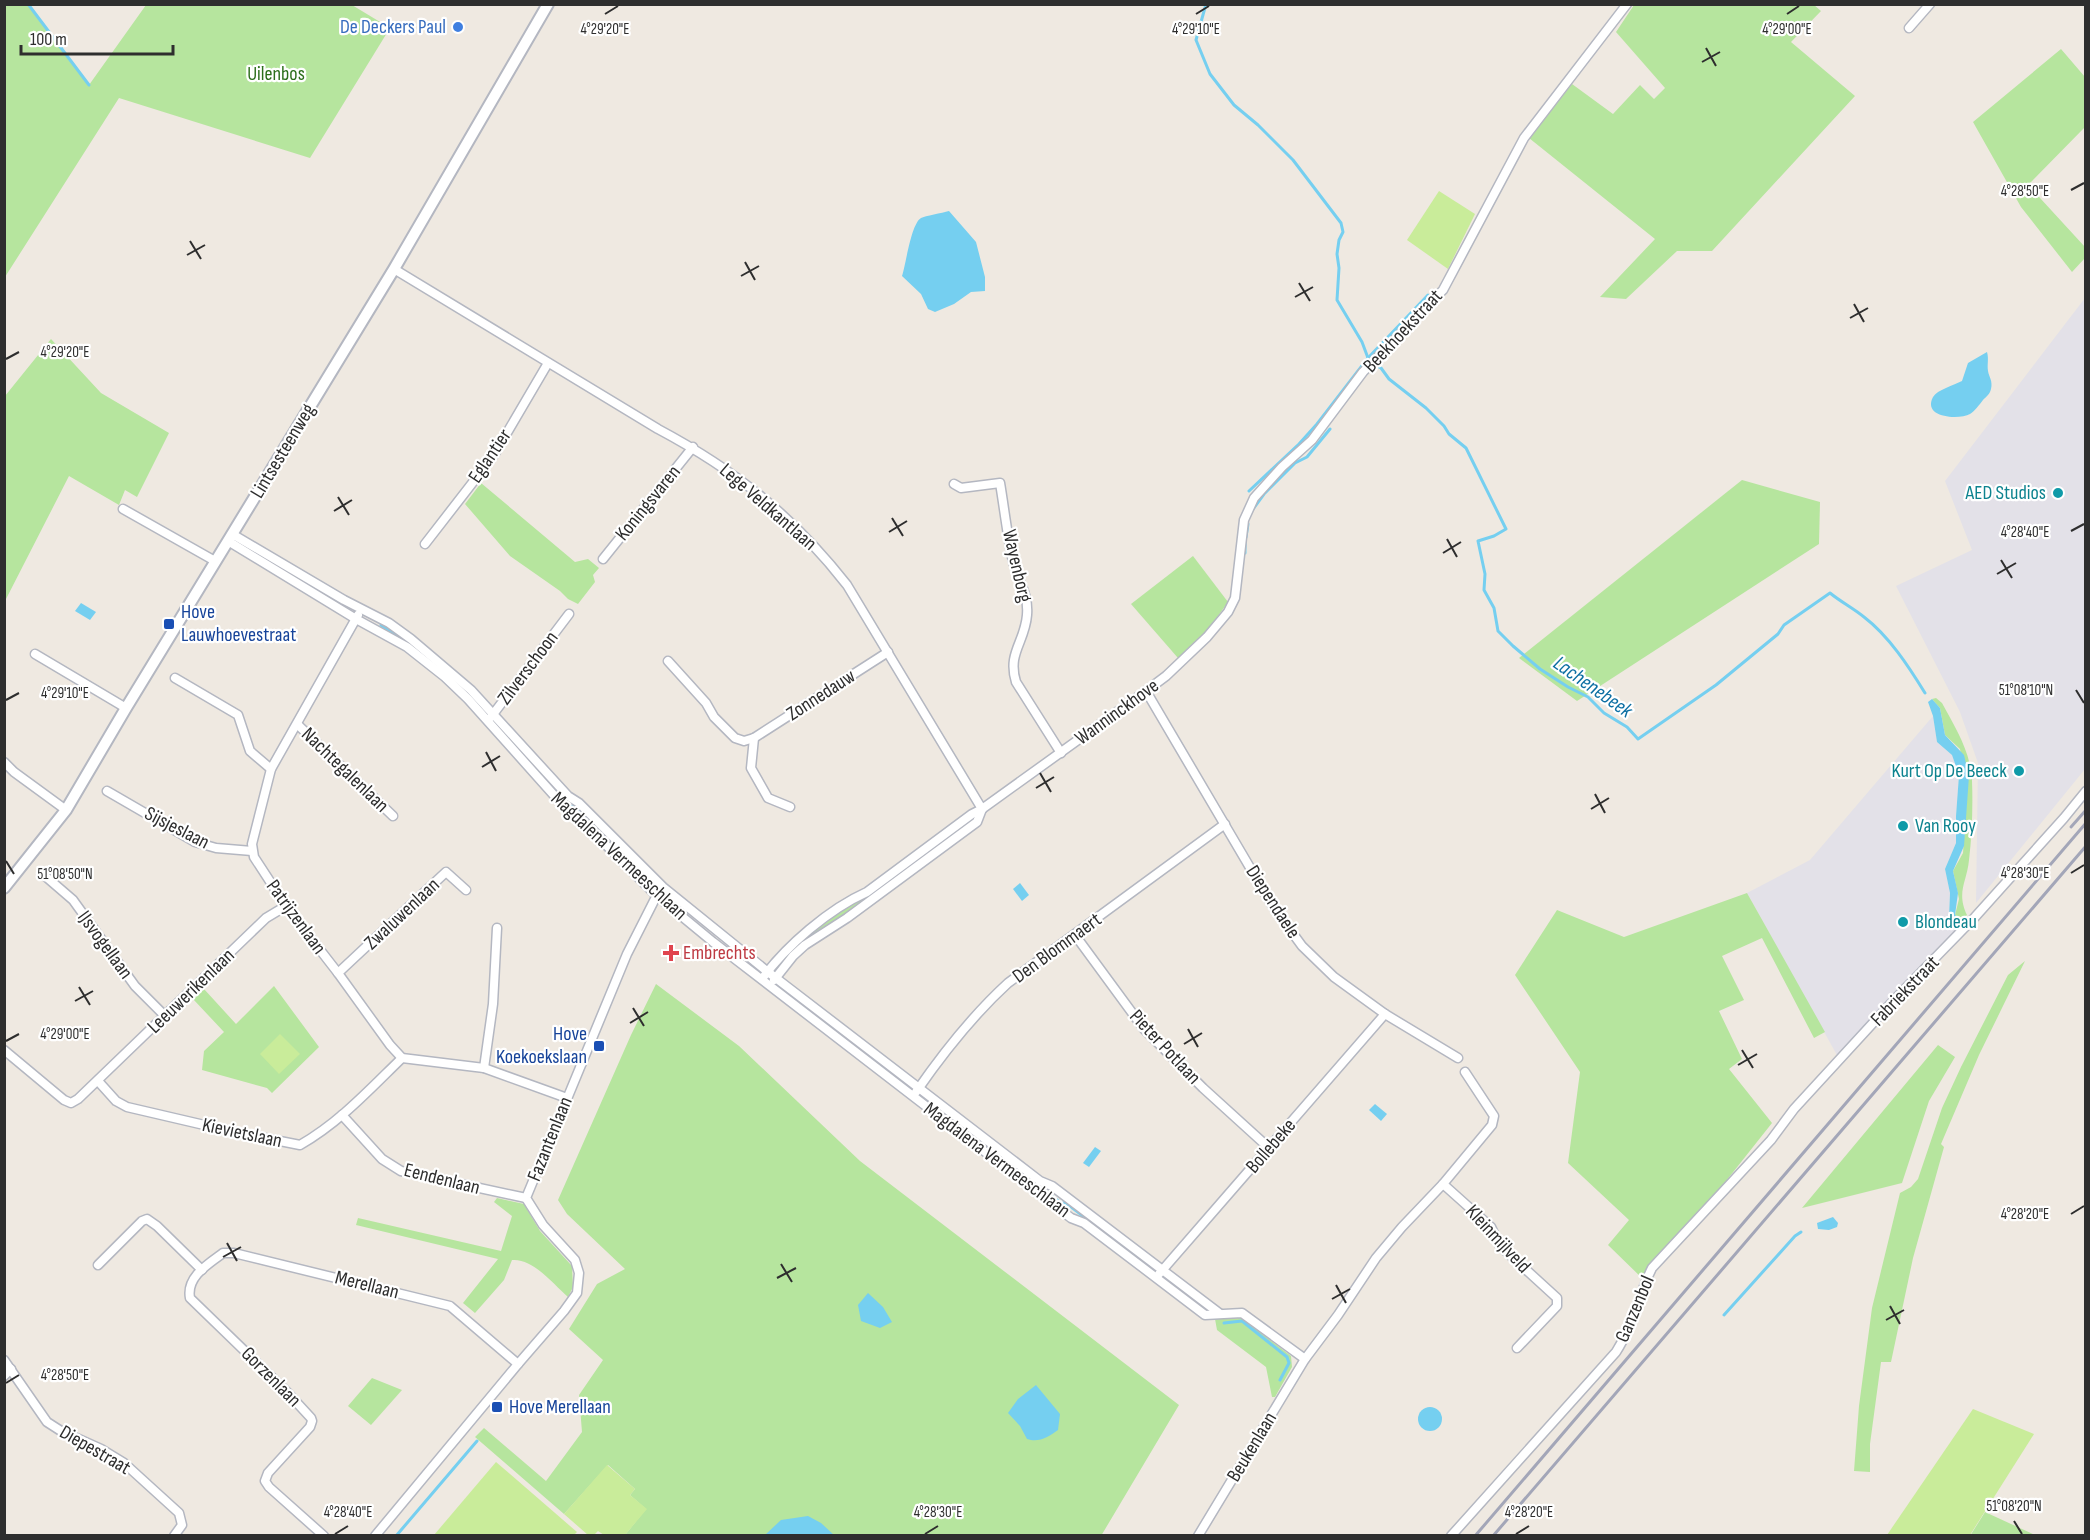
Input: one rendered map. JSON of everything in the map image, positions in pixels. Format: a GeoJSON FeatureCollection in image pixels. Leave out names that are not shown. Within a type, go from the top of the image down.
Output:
{"type":"FeatureCollection","features":[{"type":"Feature","properties":{"kind":"street","name":"Lintsesteenweg"},"geometry":{"type":"LineString","coordinates":[[4,888],[66,810],[394,268],[548,4]]}},
{"type":"Feature","properties":{"kind":"street","name":"Beekhoekstraat"},"geometry":{"type":"LineString","coordinates":[[1235,598],[1244,520],[1254,498],[1281,467],[1312,440],[1364,372],[1443,291],[1524,138],[1627,4]]}},
{"type":"Feature","properties":{"kind":"street"},"geometry":{"type":"LineString","coordinates":[[1910,28],[1930,4]]}},
{"type":"Feature","properties":{"kind":"street","name":"Lege Veldkantlaan"},"geometry":{"type":"LineString","coordinates":[[394,268],[658,429],[693,447],[750,486],[800,530],[847,585],[982,809]]}},
{"type":"Feature","properties":{"kind":"street","name":"Eglantier"},"geometry":{"type":"LineString","coordinates":[[425,544],[494,455],[548,363]]}},
{"type":"Feature","properties":{"kind":"street","name":"Koningsvaren"},"geometry":{"type":"LineString","coordinates":[[603,559],[693,447]]}},
{"type":"Feature","properties":{"kind":"street","name":"Wayenborg"},"geometry":{"type":"LineString","coordinates":[[954,484],[961,488],[1000,483],[1012,557],[1024,586],[1027,603],[1026,625],[1013,658],[1013,674],[1061,753]]}},
{"type":"Feature","properties":{"kind":"street"},"geometry":{"type":"LineString","coordinates":[[123,509],[215,561]]}},
{"type":"Feature","properties":{"kind":"street","name":"Magdalena Vermeeschlaan"},"geometry":{"type":"LineString","coordinates":[[230,538],[389,623],[411,639],[457,676],[490,719],[568,811],[582,821],[656,895],[919,1088],[1040,1181],[1052,1186],[1219,1313]]}},
{"type":"Feature","properties":{"kind":"street","name":"Magdalena Vermeeschlaan"},"geometry":{"type":"LineString","coordinates":[[230,538],[356,619],[407,647],[445,677],[568,796],[579,803],[663,887],[765,976]]}},
{"type":"Feature","properties":{"kind":"street","name":"Wanninckhove"},"geometry":{"type":"LineString","coordinates":[[765,976],[784,951],[798,939],[847,903],[867,892],[1166,676],[1221,622],[1235,598]]}},
{"type":"Feature","properties":{"kind":"street"},"geometry":{"type":"LineString","coordinates":[[252,851],[271,769],[361,609]]}},
{"type":"Feature","properties":{"kind":"street","name":"Zilverschoon"},"geometry":{"type":"LineString","coordinates":[[490,719],[569,614]]}},
{"type":"Feature","properties":{"kind":"street","name":"Zonnedauw"},"geometry":{"type":"LineString","coordinates":[[754,738],[888,652]]}},
{"type":"Feature","properties":{"kind":"street"},"geometry":{"type":"LineString","coordinates":[[35,654],[126,708]]}},
{"type":"Feature","properties":{"kind":"street"},"geometry":{"type":"LineString","coordinates":[[668,661],[706,703],[714,717],[735,738],[744,741],[754,738],[751,768],[768,798],[790,807]]}},
{"type":"Feature","properties":{"kind":"street"},"geometry":{"type":"LineString","coordinates":[[176,678],[238,715],[250,751],[271,769]]}},
{"type":"Feature","properties":{"kind":"street","name":"Diependaele"},"geometry":{"type":"LineString","coordinates":[[1146,692],[1272,905],[1302,946],[1334,977],[1385,1014],[1458,1058]]}},
{"type":"Feature","properties":{"kind":"street","name":"Nachtegalenlaan"},"geometry":{"type":"LineString","coordinates":[[298,724],[393,816]]}},
{"type":"Feature","properties":{"kind":"street"},"geometry":{"type":"LineString","coordinates":[[4,762],[66,810]]}},
{"type":"Feature","properties":{"kind":"street","name":"Fabriekstraat"},"geometry":{"type":"LineString","coordinates":[[1794,1109],[1894,999],[1955,939],[2064,818],[2085,790]]}},
{"type":"Feature","properties":{"kind":"street","name":"Sijsjeslaan"},"geometry":{"type":"LineString","coordinates":[[107,791],[195,842],[216,848],[252,851]]}},
{"type":"Feature","properties":{"kind":"street","name":"Wanninckhove"},"geometry":{"type":"LineString","coordinates":[[773,982],[793,956],[805,945],[847,918],[976,822],[982,809]]}},
{"type":"Feature","properties":{"kind":"street","name":"Den Blommaert"},"geometry":{"type":"LineString","coordinates":[[913,1097],[965,1028],[991,999],[1024,971],[1225,824]]}},
{"type":"Feature","properties":{"kind":"street","name":"Patrijzenlaan"},"geometry":{"type":"LineString","coordinates":[[252,851],[286,906],[402,1058]]}},
{"type":"Feature","properties":{"kind":"street","name":"Zwaluwenlaan"},"geometry":{"type":"LineString","coordinates":[[338,973],[446,872],[466,890]]}},
{"type":"Feature","properties":{"kind":"street","name":"IJsvogellaan"},"geometry":{"type":"LineString","coordinates":[[44,875],[73,900],[135,986],[165,1016]]}},
{"type":"Feature","properties":{"kind":"street","name":"Fazantenlaan"},"geometry":{"type":"LineString","coordinates":[[375,1536],[577,1293],[579,1277],[575,1260],[543,1225],[526,1198],[627,954],[656,895],[663,887]]}},
{"type":"Feature","properties":{"kind":"street","name":"Leeuwerikenlaan"},"geometry":{"type":"LineString","coordinates":[[4,1050],[64,1100],[71,1103],[98,1081],[266,918],[286,906]]}},
{"type":"Feature","properties":{"kind":"street"},"geometry":{"type":"LineString","coordinates":[[484,1068],[493,1004],[497,928]]}},
{"type":"Feature","properties":{"kind":"street","name":"Pieter Potlaan"},"geometry":{"type":"LineString","coordinates":[[1075,934],[1144,1029],[1203,1088],[1269,1148]]}},
{"type":"Feature","properties":{"kind":"street","name":"Magdalena Vermeeschlaan"},"geometry":{"type":"LineString","coordinates":[[773,982],[913,1097],[1071,1218],[1084,1223],[1205,1315],[1242,1313],[1305,1359]]}},
{"type":"Feature","properties":{"kind":"street","name":"Bollebeke"},"geometry":{"type":"LineString","coordinates":[[1156,1278],[1385,1014]]}},
{"type":"Feature","properties":{"kind":"street"},"geometry":{"type":"LineString","coordinates":[[402,1058],[484,1068],[567,1098]]}},
{"type":"Feature","properties":{"kind":"street","name":"Kievietslaan"},"geometry":{"type":"LineString","coordinates":[[98,1081],[116,1101],[127,1107],[300,1145],[342,1115],[402,1058]]}},
{"type":"Feature","properties":{"kind":"street"},"geometry":{"type":"LineString","coordinates":[[1305,1359],[1338,1316],[1384,1247],[1443,1184],[1494,1120],[1491,1110],[1465,1072]]}},
{"type":"Feature","properties":{"kind":"street","name":"Ganzenbol"},"geometry":{"type":"LineString","coordinates":[[1451,1536],[1616,1352],[1628,1333],[1642,1289],[1652,1268],[1771,1140],[1794,1109]]}},
{"type":"Feature","properties":{"kind":"street","name":"Eendenlaan"},"geometry":{"type":"LineString","coordinates":[[342,1115],[382,1159],[401,1171],[526,1198]]}},
{"type":"Feature","properties":{"kind":"street","name":"Kleinmijlveld"},"geometry":{"type":"LineString","coordinates":[[1443,1184],[1491,1227],[1500,1246],[1557,1298],[1557,1306],[1517,1348]]}},
{"type":"Feature","properties":{"kind":"street"},"geometry":{"type":"LineString","coordinates":[[98,1265],[142,1221],[147,1219],[202,1270]]}},
{"type":"Feature","properties":{"kind":"street","name":"Merellaan"},"geometry":{"type":"LineString","coordinates":[[202,1270],[223,1252],[234,1253],[450,1306],[518,1364]]}},
{"type":"Feature","properties":{"kind":"street","name":"Gorzenlaan"},"geometry":{"type":"LineString","coordinates":[[202,1270],[190,1286],[190,1298],[311,1418],[310,1426],[268,1473],[265,1481],[324,1536]]}},
{"type":"Feature","properties":{"kind":"street","name":"Beukenlaan"},"geometry":{"type":"LineString","coordinates":[[1198,1536],[1305,1359]]}},
{"type":"Feature","properties":{"kind":"street","name":"Diepestraat"},"geometry":{"type":"LineString","coordinates":[[4,1360],[8,1373],[47,1422],[124,1463],[179,1513],[182,1525],[177,1535]]}},
{"type":"Feature","properties":{"kind":"shaded area"},"geometry":{"type":"Polygon","coordinates":[[[2085,298],[2085,769],[1976,903],[1978,763],[1960,712],[1896,586],[1972,550],[1945,481],[2085,298]]]}},
{"type":"Feature","properties":{"kind":"shaded area"},"geometry":{"type":"Polygon","coordinates":[[[1933,716],[1937,742],[1952,755],[1959,775],[1956,843],[1945,869],[1950,893],[1949,918],[1961,931],[1838,1057],[1747,893],[1810,860],[1933,716]]]}},
{"type":"Feature","properties":{"kind":"green space","name":"Uilenbos"},"geometry":{"type":"Polygon","coordinates":[[[5,4],[28,5],[89,85],[146,5],[352,5],[390,28],[310,158],[119,98],[5,277],[5,4]]]}},
{"type":"Feature","properties":{"kind":"green space"},"geometry":{"type":"Polygon","coordinates":[[[1634,5],[1814,5],[1821,11],[1791,42],[1855,96],[1712,251],[1677,251],[1626,299],[1600,297],[1655,239],[1529,138],[1572,84],[1613,114],[1640,85],[1654,99],[1665,88],[1616,32],[1634,5]]]}},
{"type":"Feature","properties":{"kind":"green space"},"geometry":{"type":"Polygon","coordinates":[[[2061,49],[2085,77],[2085,127],[2028,185],[2085,247],[2085,258],[2072,272],[2021,207],[1973,122],[2061,49]]]}},
{"type":"Feature","properties":{"kind":"green space"},"geometry":{"type":"Polygon","coordinates":[[[1439,191],[1475,214],[1448,269],[1407,240],[1439,191]]]}},
{"type":"Feature","properties":{"kind":"green space"},"geometry":{"type":"Polygon","coordinates":[[[51,339],[101,393],[169,433],[137,497],[125,490],[119,505],[69,476],[5,601],[5,396],[51,339]]]}},
{"type":"Feature","properties":{"kind":"green space"},"geometry":{"type":"Polygon","coordinates":[[[1742,480],[1820,502],[1819,544],[1577,701],[1519,658],[1742,480]]]}},
{"type":"Feature","properties":{"kind":"green space"},"geometry":{"type":"Polygon","coordinates":[[[481,483],[575,562],[588,559],[599,568],[593,575],[595,582],[578,604],[510,556],[465,504],[481,483]]]}},
{"type":"Feature","properties":{"kind":"green space"},"geometry":{"type":"Polygon","coordinates":[[[1193,556],[1228,602],[1211,626],[1178,658],[1131,604],[1193,556]]]}},
{"type":"Feature","properties":{"kind":"green space"},"geometry":{"type":"Polygon","coordinates":[[[1936,698],[1942,703],[1957,731],[1971,770],[1971,841],[1962,893],[1967,915],[1961,920],[1955,915],[1959,899],[1953,871],[1963,853],[1967,792],[1960,749],[1945,735],[1940,708],[1932,699],[1936,698]]]}},
{"type":"Feature","properties":{"kind":"green space"},"geometry":{"type":"Polygon","coordinates":[[[967,821],[970,825],[777,970],[774,968],[792,947],[967,821]]]}},
{"type":"Feature","properties":{"kind":"green space"},"geometry":{"type":"Polygon","coordinates":[[[1747,893],[1825,1032],[1814,1038],[1762,938],[1722,956],[1744,1000],[1719,1011],[1742,1059],[1729,1069],[1772,1123],[1646,1282],[1608,1245],[1629,1220],[1568,1163],[1580,1072],[1515,975],[1557,910],[1624,937],[1747,893]]]}},
{"type":"Feature","properties":{"kind":"green space"},"geometry":{"type":"Polygon","coordinates":[[[2025,961],[1979,1055],[1941,1144],[1944,1147],[1913,1258],[1891,1362],[1881,1362],[1870,1444],[1870,1472],[1854,1471],[1859,1406],[1872,1308],[1900,1193],[1911,1187],[1918,1179],[1942,1108],[1961,1067],[2008,975],[2025,961]]]}},
{"type":"Feature","properties":{"kind":"green space"},"geometry":{"type":"Polygon","coordinates":[[[656,984],[739,1046],[860,1161],[1179,1405],[1101,1536],[625,1535],[646,1509],[630,1495],[635,1489],[608,1465],[564,1514],[475,1437],[484,1428],[546,1481],[582,1432],[579,1395],[603,1360],[569,1329],[597,1284],[625,1269],[567,1214],[558,1200],[656,984]]]}},
{"type":"Feature","properties":{"kind":"green space"},"geometry":{"type":"Polygon","coordinates":[[[274,986],[319,1047],[272,1093],[267,1088],[202,1070],[204,1051],[224,1032],[193,999],[204,989],[236,1024],[274,986]]]}},
{"type":"Feature","properties":{"kind":"green space"},"geometry":{"type":"Polygon","coordinates":[[[280,1034],[300,1054],[279,1074],[260,1054],[280,1034]]]}},
{"type":"Feature","properties":{"kind":"green space"},"geometry":{"type":"Polygon","coordinates":[[[1938,1045],[1955,1057],[1929,1101],[1902,1183],[1802,1208],[1938,1045]]]}},
{"type":"Feature","properties":{"kind":"green space"},"geometry":{"type":"Polygon","coordinates":[[[497,1198],[524,1204],[540,1231],[572,1266],[573,1287],[568,1297],[535,1267],[520,1260],[512,1260],[504,1280],[475,1313],[463,1303],[498,1259],[356,1225],[358,1218],[501,1251],[512,1216],[494,1202],[497,1198]]]}},
{"type":"Feature","properties":{"kind":"green space"},"geometry":{"type":"Polygon","coordinates":[[[1241,1318],[1291,1356],[1292,1367],[1275,1397],[1272,1397],[1266,1367],[1217,1330],[1215,1319],[1241,1318]]]}},
{"type":"Feature","properties":{"kind":"green space"},"geometry":{"type":"Polygon","coordinates":[[[372,1378],[402,1390],[371,1425],[348,1406],[372,1378]]]}},
{"type":"Feature","properties":{"kind":"green space"},"geometry":{"type":"Polygon","coordinates":[[[1973,1409],[2034,1434],[1970,1535],[1887,1535],[1973,1409]]]}},
{"type":"Feature","properties":{"kind":"green space"},"geometry":{"type":"Polygon","coordinates":[[[496,1462],[577,1532],[574,1535],[434,1535],[496,1462]]]}},
{"type":"Feature","properties":{"kind":"green space"},"geometry":{"type":"Polygon","coordinates":[[[607,1465],[635,1489],[630,1495],[647,1509],[625,1535],[604,1535],[598,1531],[594,1535],[588,1535],[564,1514],[607,1465]]]}},
{"type":"Feature","properties":{"kind":"green space"},"geometry":{"type":"Polygon","coordinates":[[[1985,1512],[2035,1535],[1970,1536],[1985,1512]]]}},
{"type":"Feature","properties":{"kind":"water"},"geometry":{"type":"Polygon","coordinates":[[[949,211],[976,242],[985,277],[985,291],[971,292],[954,304],[935,312],[928,309],[921,294],[902,276],[917,222],[923,217],[949,211]]]}},
{"type":"Feature","properties":{"kind":"water"},"geometry":{"type":"Polygon","coordinates":[[[1987,352],[1988,371],[1992,384],[1989,394],[1975,410],[1965,416],[1951,417],[1937,413],[1931,404],[1935,394],[1962,381],[1968,363],[1987,352]]]}},
{"type":"Feature","properties":{"kind":"water"},"geometry":{"type":"Polygon","coordinates":[[[81,603],[96,612],[90,620],[75,611],[81,603]]]}},
{"type":"Feature","properties":{"kind":"water"},"geometry":{"type":"Polygon","coordinates":[[[1932,699],[1940,708],[1945,735],[1964,755],[1969,776],[1964,846],[1953,871],[1958,893],[1955,915],[1961,920],[1957,928],[1949,918],[1950,893],[1945,869],[1956,843],[1959,775],[1952,755],[1937,742],[1933,716],[1928,702],[1932,699]]]}},
{"type":"Feature","properties":{"kind":"water"},"geometry":{"type":"Polygon","coordinates":[[[1020,883],[1029,895],[1022,901],[1013,889],[1020,883]]]}},
{"type":"Feature","properties":{"kind":"water"},"geometry":{"type":"Polygon","coordinates":[[[1375,1104],[1387,1114],[1381,1121],[1369,1110],[1375,1104]]]}},
{"type":"Feature","properties":{"kind":"water"},"geometry":{"type":"Polygon","coordinates":[[[1095,1147],[1101,1151],[1089,1167],[1083,1163],[1095,1147]]]}},
{"type":"Feature","properties":{"kind":"water"},"geometry":{"type":"Polygon","coordinates":[[[1833,1217],[1838,1223],[1837,1227],[1829,1230],[1818,1229],[1817,1223],[1833,1217]]]}},
{"type":"Feature","properties":{"kind":"water"},"geometry":{"type":"Polygon","coordinates":[[[868,1293],[883,1307],[892,1322],[880,1328],[861,1321],[858,1305],[868,1293]]]}},
{"type":"Feature","properties":{"kind":"water"},"geometry":{"type":"Polygon","coordinates":[[[1036,1385],[1060,1414],[1058,1430],[1039,1440],[1027,1439],[1020,1426],[1008,1413],[1018,1399],[1036,1385]]]}},
{"type":"Feature","properties":{"kind":"water"},"geometry":{"type":"Polygon","coordinates":[[[1430,1407],[1439,1410],[1442,1419],[1439,1428],[1430,1431],[1421,1428],[1418,1419],[1421,1410],[1430,1407]]]}},
{"type":"Feature","properties":{"kind":"water"},"geometry":{"type":"Polygon","coordinates":[[[808,1516],[821,1523],[834,1535],[765,1535],[781,1520],[808,1516]]]}},
{"type":"Feature","properties":{"kind":"waterway"},"geometry":{"type":"LineString","coordinates":[[28,4],[89,85]]}},
{"type":"Feature","properties":{"kind":"waterway"},"geometry":{"type":"LineString","coordinates":[[1206,4],[1196,40],[1210,74],[1234,105],[1293,160],[1341,223],[1343,232],[1337,254],[1339,268],[1337,300],[1362,342],[1368,358]]}},
{"type":"Feature","properties":{"kind":"waterway"},"geometry":{"type":"LineString","coordinates":[[1249,491],[1299,444],[1368,358],[1428,295]]}},
{"type":"Feature","properties":{"kind":"waterway","name":"Lachenebeek"},"geometry":{"type":"LineString","coordinates":[[1375,365],[1426,408],[1449,434],[1466,448],[1506,529],[1478,541],[1485,574],[1484,590],[1494,608],[1498,631],[1540,669],[1588,697],[1604,713],[1627,727],[1638,739],[1716,685],[1778,634],[1784,625],[1830,593],[1882,633],[1925,693]]}},
{"type":"Feature","properties":{"kind":"waterway"},"geometry":{"type":"LineString","coordinates":[[1253,509],[1264,494],[1295,463],[1307,457],[1330,429]]}},
{"type":"Feature","properties":{"kind":"waterway"},"geometry":{"type":"LineString","coordinates":[[1246,537],[1248,524]]}},
{"type":"Feature","properties":{"kind":"waterway"},"geometry":{"type":"LineString","coordinates":[[1245,543],[1245,553]]}},
{"type":"Feature","properties":{"kind":"waterway"},"geometry":{"type":"LineString","coordinates":[[260,556],[339,602]]}},
{"type":"Feature","properties":{"kind":"waterway"},"geometry":{"type":"LineString","coordinates":[[381,625],[413,646]]}},
{"type":"Feature","properties":{"kind":"waterway"},"geometry":{"type":"LineString","coordinates":[[531,763],[570,805],[580,812],[639,872]]}},
{"type":"Feature","properties":{"kind":"waterway"},"geometry":{"type":"LineString","coordinates":[[790,995],[848,1039]]}},
{"type":"Feature","properties":{"kind":"waterway"},"geometry":{"type":"LineString","coordinates":[[934,1107],[1141,1260]]}},
{"type":"Feature","properties":{"kind":"waterway"},"geometry":{"type":"LineString","coordinates":[[1724,1315],[1801,1232]]}},
{"type":"Feature","properties":{"kind":"waterway"},"geometry":{"type":"LineString","coordinates":[[1224,1323],[1242,1321],[1287,1357],[1289,1363],[1280,1380]]}},
{"type":"Feature","properties":{"kind":"waterway"},"geometry":{"type":"LineString","coordinates":[[396,1536],[477,1441]]}},
{"type":"Feature","properties":{"kind":"railway"},"geometry":{"type":"LineString","coordinates":[[2071,827],[2086,810]]}},
{"type":"Feature","properties":{"kind":"railway"},"geometry":{"type":"LineString","coordinates":[[1475,1536],[2086,823]]}},
{"type":"Feature","properties":{"kind":"railway"},"geometry":{"type":"LineString","coordinates":[[1493,1536],[2086,846]]}},
{"type":"Feature","properties":{"kind":"place","name":"De Deckers Paul"},"geometry":{"type":"Point","coordinates":[458,27]}},
{"type":"Feature","properties":{"kind":"place","name":"AED Studios"},"geometry":{"type":"Point","coordinates":[2058,493]}},
{"type":"Feature","properties":{"kind":"place","name":"Hove Lauwhoevestraat"},"geometry":{"type":"Point","coordinates":[169,624]}},
{"type":"Feature","properties":{"kind":"place","name":"Kurt Op De Beeck"},"geometry":{"type":"Point","coordinates":[2019,771]}},
{"type":"Feature","properties":{"kind":"place","name":"Van Rooy"},"geometry":{"type":"Point","coordinates":[1903,826]}},
{"type":"Feature","properties":{"kind":"place","name":"Blondeau"},"geometry":{"type":"Point","coordinates":[1903,922]}},
{"type":"Feature","properties":{"kind":"place","name":"Embrechts"},"geometry":{"type":"Point","coordinates":[671,953]}},
{"type":"Feature","properties":{"kind":"place","name":"Hove Koekoekslaan"},"geometry":{"type":"Point","coordinates":[599,1046]}},
{"type":"Feature","properties":{"kind":"place","name":"Hove Merellaan"},"geometry":{"type":"Point","coordinates":[497,1407]}}]}
